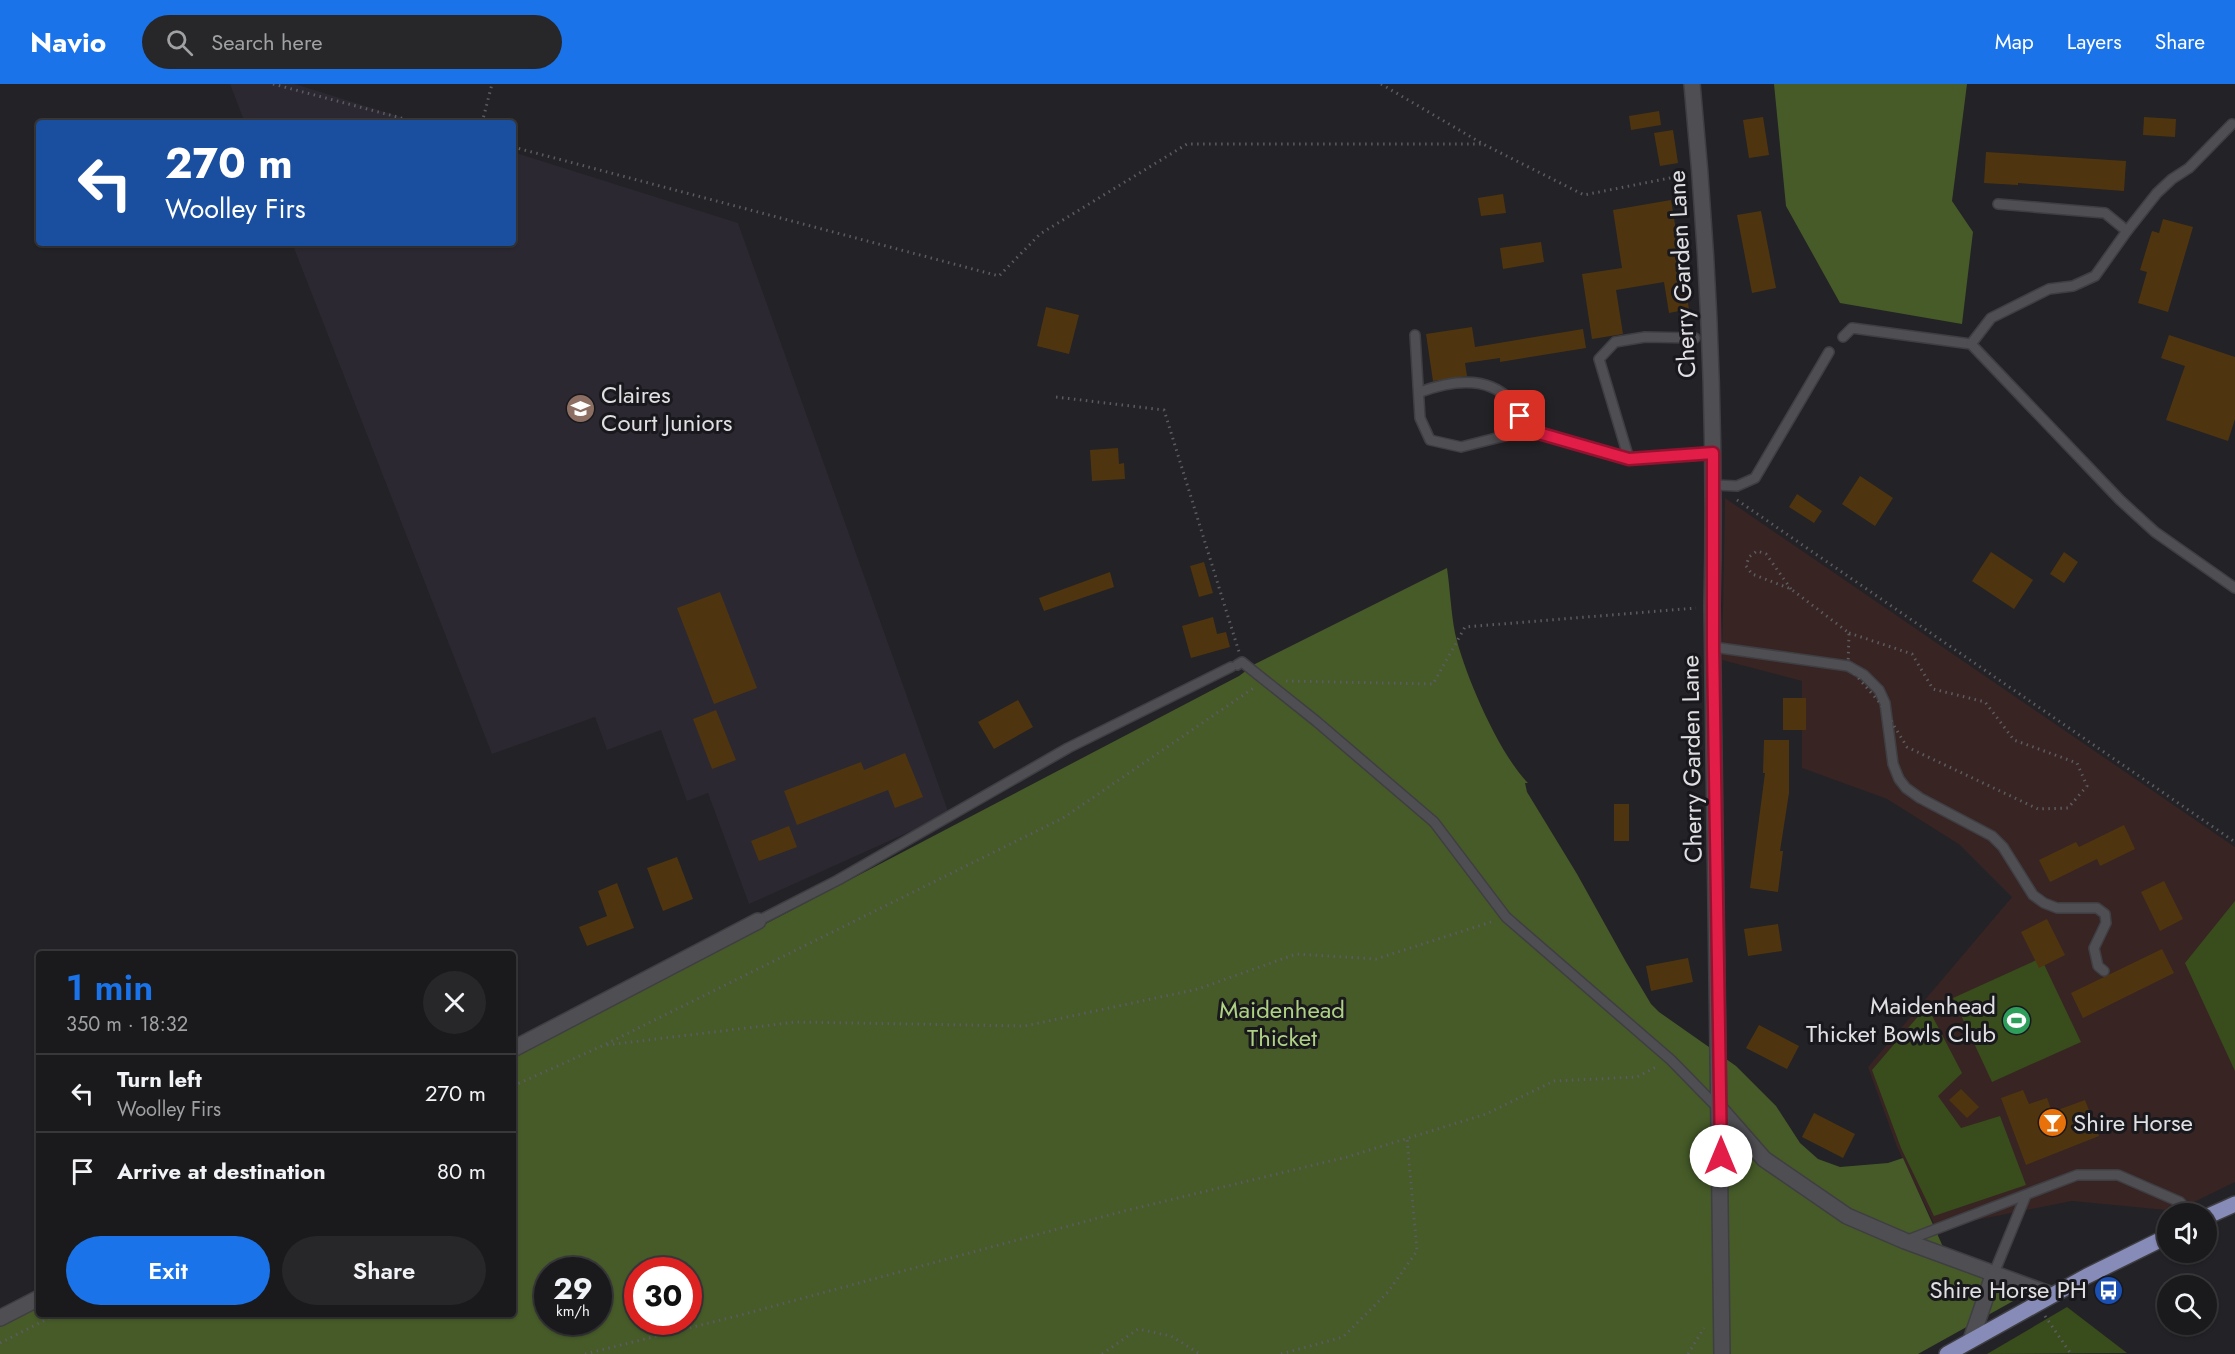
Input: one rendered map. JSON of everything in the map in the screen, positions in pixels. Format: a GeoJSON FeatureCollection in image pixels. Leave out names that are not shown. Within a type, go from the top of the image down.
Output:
{"type":"FeatureCollection","features":[{"type":"Feature","properties":{"kind":"main road"},"geometry":{"type":"LineString","coordinates":[[2217,1212],[2235,1204]]}},
{"type":"Feature","properties":{"kind":"main road"},"geometry":{"type":"LineString","coordinates":[[1947,1354],[2035,1304],[2157,1242]]}},
{"type":"Feature","properties":{"kind":"street","name":"Cherry Garden Lane"},"geometry":{"type":"LineString","coordinates":[[1692,84],[1701,172],[1715,484],[1712,606],[1722,1354]]}},
{"type":"Feature","properties":{"kind":"street"},"geometry":{"type":"LineString","coordinates":[[516,1047],[758,921]]}},
{"type":"Feature","properties":{"kind":"street"},"geometry":{"type":"LineString","coordinates":[[1720,1110],[1764,1159],[1847,1216],[1905,1241],[2052,1295]]}},
{"type":"Feature","properties":{"kind":"street"},"geometry":{"type":"LineString","coordinates":[[1971,1340],[1994,1273]]}},
{"type":"Feature","properties":{"kind":"street"},"geometry":{"type":"LineString","coordinates":[[0,1318],[36,1300]]}},
{"type":"Feature","properties":{"kind":"lane"},"geometry":{"type":"LineString","coordinates":[[1971,344],[1991,318],[2049,290],[2073,286],[2095,276],[2157,193],[2189,168],[2232,124]]}},
{"type":"Feature","properties":{"kind":"lane"},"geometry":{"type":"LineString","coordinates":[[1998,204],[2105,213],[2127,231]]}},
{"type":"Feature","properties":{"kind":"lane"},"geometry":{"type":"LineString","coordinates":[[1843,337],[1852,328],[1870,328],[1971,344],[2120,500],[2155,532],[2235,588]]}},
{"type":"Feature","properties":{"kind":"lane"},"geometry":{"type":"LineString","coordinates":[[1415,335],[1420,418],[1430,440],[1461,447],[1528,430],[1629,459],[1713,453]]}},
{"type":"Feature","properties":{"kind":"lane"},"geometry":{"type":"LineString","coordinates":[[1629,459],[1599,359],[1615,342],[1646,337],[1695,338]]}},
{"type":"Feature","properties":{"kind":"lane"},"geometry":{"type":"LineString","coordinates":[[1715,484],[1737,486],[1755,478],[1829,352]]}},
{"type":"Feature","properties":{"kind":"lane"},"geometry":{"type":"LineString","coordinates":[[1420,392],[1445,382],[1488,383],[1511,401],[1528,430]]}},
{"type":"Feature","properties":{"kind":"lane"},"geometry":{"type":"LineString","coordinates":[[1713,647],[1848,666],[1871,681],[1879,690],[1885,703],[1893,764],[1899,779],[1906,788],[1920,798],[1992,836],[2003,847],[2033,895],[2044,903],[2057,908],[2097,908],[2105,914],[2106,923],[2094,948],[2094,957],[2104,971]]}},
{"type":"Feature","properties":{"kind":"lane"},"geometry":{"type":"LineString","coordinates":[[758,921],[838,880],[1068,748],[1237,665],[1265,680],[1434,822],[1506,917],[1671,1060],[1720,1110]]}},
{"type":"Feature","properties":{"kind":"lane"},"geometry":{"type":"LineString","coordinates":[[1905,1241],[2077,1175],[2118,1175],[2181,1203]]}},
{"type":"Feature","properties":{"kind":"lane"},"geometry":{"type":"LineString","coordinates":[[1994,1273],[2026,1195]]}},
{"type":"Feature","properties":{"kind":"path"},"geometry":{"type":"LineString","coordinates":[[273,84],[409,120]]}},
{"type":"Feature","properties":{"kind":"path"},"geometry":{"type":"LineString","coordinates":[[483,120],[492,84]]}},
{"type":"Feature","properties":{"kind":"path"},"geometry":{"type":"LineString","coordinates":[[1381,84],[1483,144],[1584,195],[1701,172]]}},
{"type":"Feature","properties":{"kind":"path"},"geometry":{"type":"LineString","coordinates":[[516,148],[999,276],[1040,234],[1187,144],[1483,144]]}},
{"type":"Feature","properties":{"kind":"path"},"geometry":{"type":"LineString","coordinates":[[1056,397],[1164,410],[1237,665]]}},
{"type":"Feature","properties":{"kind":"path"},"geometry":{"type":"LineString","coordinates":[[1715,484],[2235,842]]}},
{"type":"Feature","properties":{"kind":"path"},"geometry":{"type":"LineString","coordinates":[[1791,589],[1766,554],[1757,551],[1749,557],[1746,567],[1752,574],[1791,589],[1849,633],[1911,654],[1933,689],[1985,702],[2014,740],[2078,763],[2087,786],[2068,808],[2038,809],[1907,747],[1886,713],[1848,666],[1849,633]]}},
{"type":"Feature","properties":{"kind":"path"},"geometry":{"type":"LineString","coordinates":[[516,1085],[602,1046],[1063,818],[1265,680],[1434,684],[1465,627],[1712,606]]}},
{"type":"Feature","properties":{"kind":"path"},"geometry":{"type":"LineString","coordinates":[[602,1046],[796,1022],[1025,1026],[1198,988],[1296,954],[1376,959],[1506,917]]}},
{"type":"Feature","properties":{"kind":"path"},"geometry":{"type":"LineString","coordinates":[[585,1354],[737,1316],[1124,1211],[1347,1157],[1486,1114],[1554,1081],[1637,1077],[1671,1060]]}},
{"type":"Feature","properties":{"kind":"path"},"geometry":{"type":"LineString","coordinates":[[1281,1354],[1343,1337],[1388,1292],[1417,1251],[1407,1138]]}},
{"type":"Feature","properties":{"kind":"path"},"geometry":{"type":"LineString","coordinates":[[2035,1304],[2071,1354]]}},
{"type":"Feature","properties":{"kind":"path"},"geometry":{"type":"LineString","coordinates":[[1688,1354],[1710,1320],[1722,1316]]}},
{"type":"Feature","properties":{"kind":"path"},"geometry":{"type":"LineString","coordinates":[[0,1343],[51,1317]]}},
{"type":"Feature","properties":{"kind":"path"},"geometry":{"type":"LineString","coordinates":[[1102,1354],[1137,1329],[1170,1336],[1200,1354]]}},
{"type":"Feature","properties":{"kind":"shaded area"},"geometry":{"type":"Polygon","coordinates":[[[230,84],[295,84],[410,120],[244,120],[230,84]]]}},
{"type":"Feature","properties":{"kind":"shaded area","name":"Claires Court Juniors"},"geometry":{"type":"Polygon","coordinates":[[[516,153],[738,223],[949,814],[749,904],[708,793],[687,801],[661,730],[607,750],[595,717],[492,754],[293,246],[516,246],[516,153]]]}},
{"type":"Feature","properties":{"kind":"shaded area"},"geometry":{"type":"Polygon","coordinates":[[[1725,498],[2235,847],[2235,1182],[2192,1203],[2157,1203],[2157,1209],[2072,1201],[1936,1228],[1897,1147],[1868,1067],[2012,897],[1960,845],[1887,799],[1802,768],[1802,681],[1722,660],[1725,498]]]}},
{"type":"Feature","properties":{"kind":"green space"},"geometry":{"type":"Polygon","coordinates":[[[1774,84],[1967,84],[1952,201],[1973,232],[1962,324],[1840,303],[1786,206],[1774,84]]]}},
{"type":"Feature","properties":{"kind":"green space","name":"Maidenhead Thicket"},"geometry":{"type":"Polygon","coordinates":[[[1447,568],[1455,633],[1466,669],[1484,712],[1506,753],[1528,783],[1525,783],[1527,792],[1651,1004],[1736,1066],[1776,1106],[1800,1143],[1818,1159],[1840,1167],[1888,1163],[1903,1158],[1944,1249],[2038,1284],[2024,1295],[1918,1354],[0,1354],[0,1326],[36,1307],[36,1317],[516,1317],[516,1054],[1239,676],[1255,664],[1447,568]]]}},
{"type":"Feature","properties":{"kind":"green space"},"geometry":{"type":"Polygon","coordinates":[[[2235,901],[2235,1071],[2185,963],[2235,901]]]}},
{"type":"Feature","properties":{"kind":"green space","name":"Maidenhead Thicket Bowls Club"},"geometry":{"type":"Polygon","coordinates":[[[2041,958],[2081,1042],[1992,1082],[1953,998],[2041,958]]]}},
{"type":"Feature","properties":{"kind":"green space"},"geometry":{"type":"Polygon","coordinates":[[[1927,1006],[1962,1073],[1938,1096],[1961,1128],[2000,1116],[2026,1185],[1934,1216],[1901,1148],[1872,1070],[1927,1006]]]}},
{"type":"Feature","properties":{"kind":"green space"},"geometry":{"type":"Polygon","coordinates":[[[2067,1307],[2127,1353],[1987,1354],[2067,1307]]]}},
{"type":"Feature","properties":{"kind":"building"},"geometry":{"type":"Polygon","coordinates":[[[1659,111],[1661,125],[1631,130],[1629,116],[1659,111]]]}},
{"type":"Feature","properties":{"kind":"building"},"geometry":{"type":"Polygon","coordinates":[[[1763,117],[1769,155],[1749,158],[1743,120],[1763,117]]]}},
{"type":"Feature","properties":{"kind":"building"},"geometry":{"type":"Polygon","coordinates":[[[2144,117],[2176,119],[2175,137],[2143,135],[2144,117]]]}},
{"type":"Feature","properties":{"kind":"building"},"geometry":{"type":"Polygon","coordinates":[[[1673,130],[1678,163],[1660,166],[1654,133],[1673,130]]]}},
{"type":"Feature","properties":{"kind":"building"},"geometry":{"type":"Polygon","coordinates":[[[1986,152],[2126,161],[2124,191],[2018,183],[2018,185],[1984,183],[1986,152]]]}},
{"type":"Feature","properties":{"kind":"building"},"geometry":{"type":"Polygon","coordinates":[[[1503,194],[1506,213],[1481,216],[1478,198],[1503,194]]]}},
{"type":"Feature","properties":{"kind":"building"},"geometry":{"type":"Polygon","coordinates":[[[1671,200],[1689,309],[1669,313],[1664,282],[1616,290],[1623,334],[1592,339],[1582,274],[1622,268],[1613,210],[1671,200]]]}},
{"type":"Feature","properties":{"kind":"building"},"geometry":{"type":"Polygon","coordinates":[[[1761,211],[1776,288],[1752,293],[1737,215],[1761,211]]]}},
{"type":"Feature","properties":{"kind":"building"},"geometry":{"type":"Polygon","coordinates":[[[2163,219],[2193,227],[2168,312],[2138,303],[2147,272],[2140,270],[2152,231],[2159,233],[2163,219]]]}},
{"type":"Feature","properties":{"kind":"building"},"geometry":{"type":"Polygon","coordinates":[[[1541,242],[1544,262],[1503,269],[1500,248],[1541,242]]]}},
{"type":"Feature","properties":{"kind":"building"},"geometry":{"type":"Polygon","coordinates":[[[1046,307],[1079,315],[1069,354],[1037,346],[1046,307]]]}},
{"type":"Feature","properties":{"kind":"building"},"geometry":{"type":"Polygon","coordinates":[[[1472,327],[1475,347],[1583,329],[1586,348],[1500,362],[1500,358],[1465,363],[1467,376],[1433,381],[1426,334],[1472,327]]]}},
{"type":"Feature","properties":{"kind":"building"},"geometry":{"type":"Polygon","coordinates":[[[2169,335],[2235,357],[2235,419],[2228,441],[2166,420],[2185,366],[2161,358],[2169,335]]]}},
{"type":"Feature","properties":{"kind":"building"},"geometry":{"type":"Polygon","coordinates":[[[1118,448],[1119,464],[1124,463],[1125,479],[1092,481],[1090,450],[1118,448]]]}},
{"type":"Feature","properties":{"kind":"building"},"geometry":{"type":"Polygon","coordinates":[[[1860,476],[1893,498],[1875,526],[1842,504],[1860,476]]]}},
{"type":"Feature","properties":{"kind":"building"},"geometry":{"type":"Polygon","coordinates":[[[1797,494],[1822,511],[1814,523],[1789,507],[1797,494]]]}},
{"type":"Feature","properties":{"kind":"building"},"geometry":{"type":"Polygon","coordinates":[[[1991,552],[2033,580],[2014,609],[1972,581],[1991,552]]]}},
{"type":"Feature","properties":{"kind":"building"},"geometry":{"type":"Polygon","coordinates":[[[2064,552],[2078,562],[2064,583],[2050,574],[2064,552]]]}},
{"type":"Feature","properties":{"kind":"building"},"geometry":{"type":"Polygon","coordinates":[[[1204,562],[1213,593],[1199,597],[1190,566],[1204,562]]]}},
{"type":"Feature","properties":{"kind":"building"},"geometry":{"type":"Polygon","coordinates":[[[1110,572],[1114,587],[1044,611],[1039,598],[1110,572]]]}},
{"type":"Feature","properties":{"kind":"building"},"geometry":{"type":"Polygon","coordinates":[[[720,592],[757,688],[714,704],[677,608],[720,592]]]}},
{"type":"Feature","properties":{"kind":"building"},"geometry":{"type":"Polygon","coordinates":[[[1213,617],[1217,634],[1226,632],[1230,647],[1191,658],[1182,626],[1213,617]]]}},
{"type":"Feature","properties":{"kind":"building"},"geometry":{"type":"Polygon","coordinates":[[[1783,698],[1806,698],[1806,730],[1783,730],[1783,698]]]}},
{"type":"Feature","properties":{"kind":"building"},"geometry":{"type":"Polygon","coordinates":[[[1018,700],[1033,727],[994,749],[978,722],[1018,700]]]}},
{"type":"Feature","properties":{"kind":"building"},"geometry":{"type":"Polygon","coordinates":[[[716,710],[736,760],[712,769],[693,719],[716,710]]]}},
{"type":"Feature","properties":{"kind":"building"},"geometry":{"type":"Polygon","coordinates":[[[1764,740],[1789,740],[1789,793],[1780,851],[1783,851],[1778,892],[1750,888],[1765,773],[1763,773],[1764,740]]]}},
{"type":"Feature","properties":{"kind":"building"},"geometry":{"type":"Polygon","coordinates":[[[905,753],[923,797],[895,808],[888,790],[797,825],[784,791],[861,762],[864,770],[905,753]]]}},
{"type":"Feature","properties":{"kind":"building"},"geometry":{"type":"Polygon","coordinates":[[[1614,804],[1629,804],[1629,841],[1614,841],[1614,804]]]}},
{"type":"Feature","properties":{"kind":"building"},"geometry":{"type":"Polygon","coordinates":[[[2124,825],[2135,849],[2100,866],[2097,859],[2050,882],[2039,860],[2076,842],[2079,847],[2124,825]]]}},
{"type":"Feature","properties":{"kind":"building"},"geometry":{"type":"Polygon","coordinates":[[[789,826],[797,847],[759,861],[751,841],[789,826]]]}},
{"type":"Feature","properties":{"kind":"building"},"geometry":{"type":"Polygon","coordinates":[[[677,857],[693,899],[663,911],[647,868],[677,857]]]}},
{"type":"Feature","properties":{"kind":"building"},"geometry":{"type":"Polygon","coordinates":[[[2164,881],[2183,919],[2160,931],[2141,892],[2164,881]]]}},
{"type":"Feature","properties":{"kind":"building"},"geometry":{"type":"Polygon","coordinates":[[[617,883],[634,928],[587,946],[579,927],[607,916],[598,891],[617,883]]]}},
{"type":"Feature","properties":{"kind":"building"},"geometry":{"type":"Polygon","coordinates":[[[2047,919],[2065,955],[2039,968],[2021,932],[2047,919]]]}},
{"type":"Feature","properties":{"kind":"building"},"geometry":{"type":"Polygon","coordinates":[[[1778,924],[1782,951],[1748,956],[1744,929],[1778,924]]]}},
{"type":"Feature","properties":{"kind":"building"},"geometry":{"type":"Polygon","coordinates":[[[2162,949],[2174,973],[2083,1018],[2071,993],[2162,949]]]}},
{"type":"Feature","properties":{"kind":"building"},"geometry":{"type":"Polygon","coordinates":[[[1688,958],[1693,982],[1651,991],[1646,966],[1688,958]]]}},
{"type":"Feature","properties":{"kind":"building"},"geometry":{"type":"Polygon","coordinates":[[[1759,1025],[1799,1046],[1787,1069],[1746,1048],[1759,1025]]]}},
{"type":"Feature","properties":{"kind":"building"},"geometry":{"type":"Polygon","coordinates":[[[1961,1089],[1979,1107],[1967,1118],[1949,1100],[1961,1089]]]}},
{"type":"Feature","properties":{"kind":"building","name":"Shire Horse"},"geometry":{"type":"Polygon","coordinates":[[[2023,1090],[2029,1104],[2047,1098],[2052,1112],[2085,1100],[2099,1136],[2026,1165],[2001,1098],[2023,1090]]]}},
{"type":"Feature","properties":{"kind":"building"},"geometry":{"type":"Polygon","coordinates":[[[1814,1113],[1855,1134],[1843,1158],[1802,1137],[1814,1113]]]}},
{"type":"Feature","properties":{"kind":"place","name":"Claires Court Juniors"},"geometry":{"type":"Point","coordinates":[580,409]}},
{"type":"Feature","properties":{"kind":"place","name":"Maidenhead Thicket Bowls Club"},"geometry":{"type":"Point","coordinates":[2017,1020]}},
{"type":"Feature","properties":{"kind":"place","name":"Shire Horse"},"geometry":{"type":"Point","coordinates":[2052,1123]}},
{"type":"Feature","properties":{"kind":"place","name":"Shire Horse PH"},"geometry":{"type":"Point","coordinates":[2108,1290]}},
{"type":"Feature","properties":{"kind":"route"},"geometry":{"type":"LineString","coordinates":[[1520,416],[1528,430],[1629,459],[1713,453],[1715,484],[1712,606],[1721,1156]]}}]}
